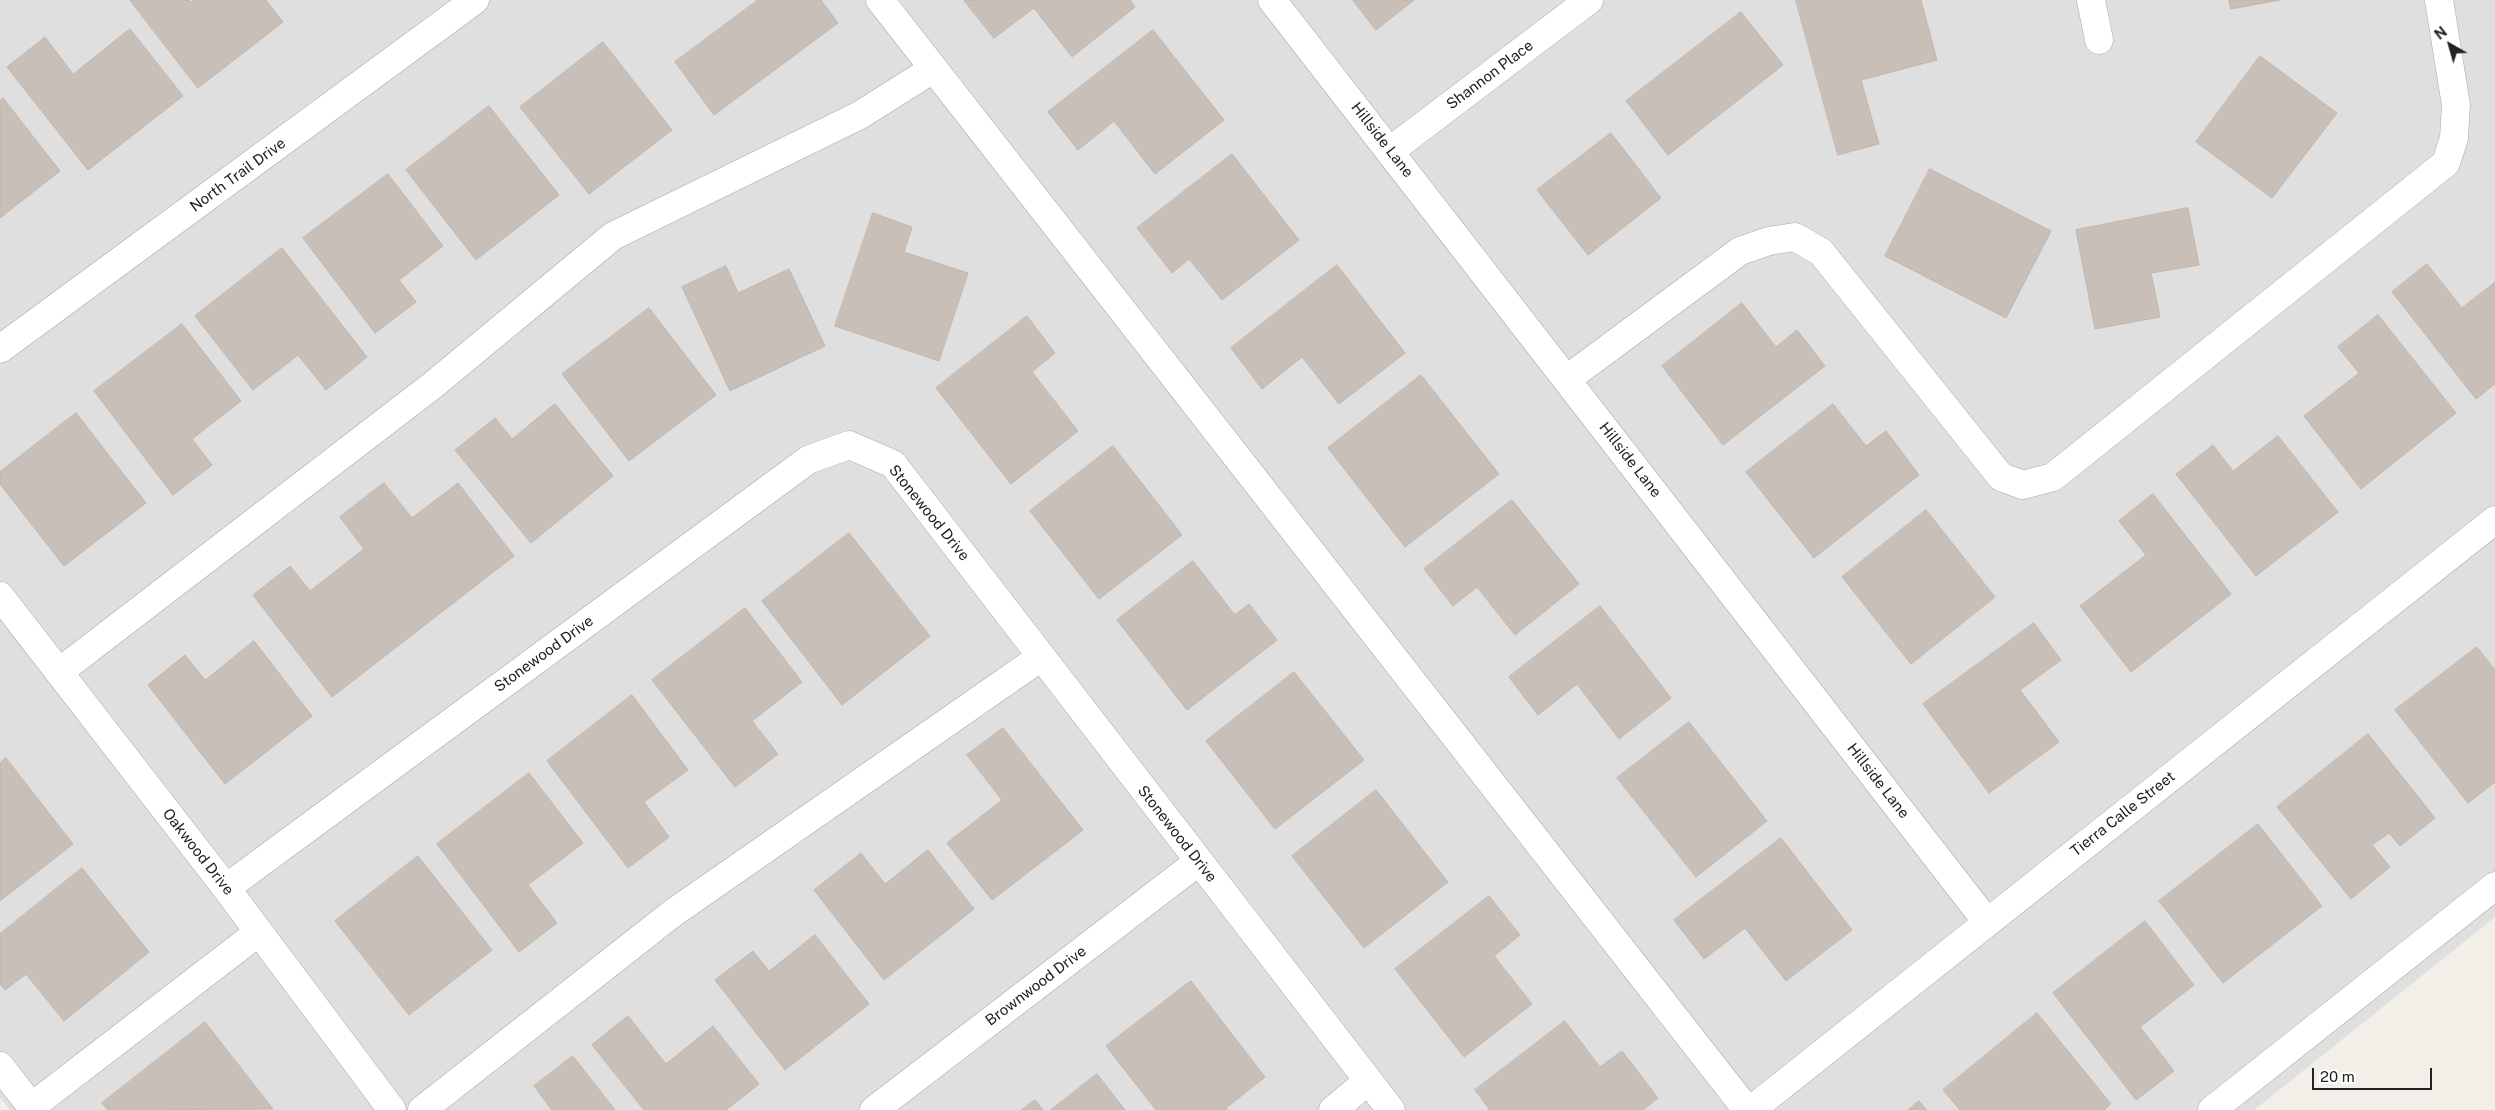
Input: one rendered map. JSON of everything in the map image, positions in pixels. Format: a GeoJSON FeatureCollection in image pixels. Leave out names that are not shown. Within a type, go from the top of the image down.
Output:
{"type":"FeatureCollection","features":[{"type":"Feature","properties":{"kind":"street","name":"North Trail Drive"},"geometry":{"type":"LineString","coordinates":[[0,349],[475,0]]}},
{"type":"Feature","properties":{"kind":"street"},"geometry":{"type":"LineString","coordinates":[[880,0],[1747,1110]]}},
{"type":"Feature","properties":{"kind":"street","name":"Hillside Lane"},"geometry":{"type":"LineString","coordinates":[[1272,0],[1987,922]]}},
{"type":"Feature","properties":{"kind":"street","name":"Shannon Place"},"geometry":{"type":"LineString","coordinates":[[1390,150],[1589,0]]}},
{"type":"Feature","properties":{"kind":"street"},"geometry":{"type":"LineString","coordinates":[[2091,0],[2099,40]]}},
{"type":"Feature","properties":{"kind":"street"},"geometry":{"type":"LineString","coordinates":[[1567,379],[1740,251],[1769,241],[1795,238],[1821,252],[2001,477],[2023,485],[2052,477],[2446,163],[2454,138],[2456,105],[2439,0]]}},
{"type":"Feature","properties":{"kind":"street"},"geometry":{"type":"LineString","coordinates":[[59,672],[433,386],[613,236],[860,115],[933,69]]}},
{"type":"Feature","properties":{"kind":"street","name":"Stonewood Drive"},"geometry":{"type":"LineString","coordinates":[[226,888],[808,460],[849,445],[893,464],[1391,1110]]}},
{"type":"Feature","properties":{"kind":"street","name":"Tierra Calle Street"},"geometry":{"type":"LineString","coordinates":[[1751,1110],[2495,520]]}},
{"type":"Feature","properties":{"kind":"street","name":"Oakwood Drive"},"geometry":{"type":"LineString","coordinates":[[0,596],[226,888],[392,1110]]}},
{"type":"Feature","properties":{"kind":"street"},"geometry":{"type":"LineString","coordinates":[[422,1110],[673,914],[1041,657]]}},
{"type":"Feature","properties":{"kind":"street","name":"Brownwood Drive"},"geometry":{"type":"LineString","coordinates":[[874,1110],[1198,862]]}},
{"type":"Feature","properties":{"kind":"street"},"geometry":{"type":"LineString","coordinates":[[2212,1110],[2495,886]]}},
{"type":"Feature","properties":{"kind":"street"},"geometry":{"type":"LineString","coordinates":[[0,1066],[32,1108],[259,932]]}},
{"type":"Feature","properties":{"kind":"street"},"geometry":{"type":"LineString","coordinates":[[1333,1110],[1368,1081]]}},
{"type":"Feature","properties":{"kind":"shaded area"},"geometry":{"type":"Polygon","coordinates":[[[0,0],[2495,0],[2495,917],[2254,1110],[10,1110],[0,1097],[0,0]]]}},
{"type":"Feature","properties":{"kind":"building"},"geometry":{"type":"Polygon","coordinates":[[[130,0],[189,0],[191,2],[194,0],[266,0],[283,22],[198,88],[130,0]]]}},
{"type":"Feature","properties":{"kind":"building"},"geometry":{"type":"Polygon","coordinates":[[[758,0],[821,0],[838,23],[714,115],[675,62],[758,0]]]}},
{"type":"Feature","properties":{"kind":"building"},"geometry":{"type":"Polygon","coordinates":[[[964,0],[1130,0],[1135,7],[1072,57],[1034,8],[994,38],[964,0]]]}},
{"type":"Feature","properties":{"kind":"building"},"geometry":{"type":"Polygon","coordinates":[[[1353,0],[1414,0],[1376,30],[1353,0]]]}},
{"type":"Feature","properties":{"kind":"building"},"geometry":{"type":"Polygon","coordinates":[[[1796,0],[1921,0],[1937,60],[1861,80],[1879,144],[1838,155],[1796,0]]]}},
{"type":"Feature","properties":{"kind":"building"},"geometry":{"type":"Polygon","coordinates":[[[2229,0],[2280,0],[2231,9],[2229,0]]]}},
{"type":"Feature","properties":{"kind":"building"},"geometry":{"type":"Polygon","coordinates":[[[1741,12],[1783,65],[1668,155],[1626,101],[1741,12]]]}},
{"type":"Feature","properties":{"kind":"building"},"geometry":{"type":"Polygon","coordinates":[[[130,29],[183,96],[88,170],[7,67],[45,37],[73,74],[130,29]]]}},
{"type":"Feature","properties":{"kind":"building"},"geometry":{"type":"Polygon","coordinates":[[[1153,30],[1224,120],[1155,174],[1114,121],[1078,150],[1048,112],[1153,30]]]}},
{"type":"Feature","properties":{"kind":"building"},"geometry":{"type":"Polygon","coordinates":[[[603,42],[672,130],[589,194],[520,107],[603,42]]]}},
{"type":"Feature","properties":{"kind":"building"},"geometry":{"type":"Polygon","coordinates":[[[2260,56],[2337,113],[2272,198],[2196,142],[2260,56]]]}},
{"type":"Feature","properties":{"kind":"building"},"geometry":{"type":"Polygon","coordinates":[[[3,98],[60,171],[0,218],[0,101],[3,98]]]}},
{"type":"Feature","properties":{"kind":"building"},"geometry":{"type":"Polygon","coordinates":[[[489,106],[559,195],[476,260],[406,170],[489,106]]]}},
{"type":"Feature","properties":{"kind":"building"},"geometry":{"type":"Polygon","coordinates":[[[1611,133],[1661,198],[1588,255],[1537,190],[1611,133]]]}},
{"type":"Feature","properties":{"kind":"building"},"geometry":{"type":"Polygon","coordinates":[[[1232,154],[1299,240],[1222,300],[1189,259],[1172,273],[1137,228],[1232,154]]]}},
{"type":"Feature","properties":{"kind":"building"},"geometry":{"type":"Polygon","coordinates":[[[1930,169],[2051,231],[2006,318],[1885,256],[1930,169]]]}},
{"type":"Feature","properties":{"kind":"building"},"geometry":{"type":"Polygon","coordinates":[[[388,174],[443,246],[399,280],[416,302],[375,333],[303,238],[388,174]]]}},
{"type":"Feature","properties":{"kind":"building"},"geometry":{"type":"Polygon","coordinates":[[[2188,208],[2199,265],[2151,273],[2160,317],[2095,329],[2076,230],[2188,208]]]}},
{"type":"Feature","properties":{"kind":"building"},"geometry":{"type":"Polygon","coordinates":[[[873,213],[912,227],[904,252],[968,273],[939,361],[835,326],[873,213]]]}},
{"type":"Feature","properties":{"kind":"building"},"geometry":{"type":"Polygon","coordinates":[[[282,248],[367,357],[326,390],[298,355],[253,390],[195,316],[282,248]]]}},
{"type":"Feature","properties":{"kind":"building"},"geometry":{"type":"Polygon","coordinates":[[[2427,264],[2462,308],[2495,282],[2495,384],[2476,399],[2392,292],[2427,264]]]}},
{"type":"Feature","properties":{"kind":"building"},"geometry":{"type":"Polygon","coordinates":[[[1337,265],[1405,353],[1339,404],[1302,357],[1262,389],[1231,348],[1337,265]]]}},
{"type":"Feature","properties":{"kind":"building"},"geometry":{"type":"Polygon","coordinates":[[[726,266],[738,293],[789,269],[825,346],[730,391],[682,287],[726,266]]]}},
{"type":"Feature","properties":{"kind":"building"},"geometry":{"type":"Polygon","coordinates":[[[1742,303],[1776,347],[1797,330],[1825,366],[1723,445],[1662,366],[1742,303]]]}},
{"type":"Feature","properties":{"kind":"building"},"geometry":{"type":"Polygon","coordinates":[[[649,308],[716,395],[629,461],[562,374],[649,308]]]}},
{"type":"Feature","properties":{"kind":"building"},"geometry":{"type":"Polygon","coordinates":[[[2378,315],[2456,413],[2361,489],[2304,416],[2359,373],[2338,347],[2378,315]]]}},
{"type":"Feature","properties":{"kind":"building"},"geometry":{"type":"Polygon","coordinates":[[[1027,316],[1055,353],[1032,372],[1078,431],[1011,484],[936,388],[1027,316]]]}},
{"type":"Feature","properties":{"kind":"building"},"geometry":{"type":"Polygon","coordinates":[[[182,324],[241,401],[192,439],[212,465],[173,495],[94,391],[182,324]]]}},
{"type":"Feature","properties":{"kind":"building"},"geometry":{"type":"Polygon","coordinates":[[[1421,375],[1499,474],[1405,547],[1328,448],[1421,375]]]}},
{"type":"Feature","properties":{"kind":"building"},"geometry":{"type":"Polygon","coordinates":[[[555,404],[613,476],[531,543],[455,450],[495,418],[512,439],[555,404]]]}},
{"type":"Feature","properties":{"kind":"building"},"geometry":{"type":"Polygon","coordinates":[[[1833,404],[1866,446],[1886,431],[1919,475],[1814,558],[1746,472],[1833,404]]]}},
{"type":"Feature","properties":{"kind":"building"},"geometry":{"type":"Polygon","coordinates":[[[76,413],[146,503],[64,566],[0,484],[0,472],[76,413]]]}},
{"type":"Feature","properties":{"kind":"building"},"geometry":{"type":"Polygon","coordinates":[[[2278,436],[2338,512],[2256,576],[2176,474],[2213,445],[2233,471],[2278,436]]]}},
{"type":"Feature","properties":{"kind":"building"},"geometry":{"type":"Polygon","coordinates":[[[1113,446],[1182,535],[1099,599],[1030,511],[1113,446]]]}},
{"type":"Feature","properties":{"kind":"building"},"geometry":{"type":"Polygon","coordinates":[[[384,483],[412,518],[458,483],[514,556],[332,697],[253,595],[290,566],[310,591],[364,549],[340,517],[384,483]]]}},
{"type":"Feature","properties":{"kind":"building"},"geometry":{"type":"Polygon","coordinates":[[[2153,494],[2231,594],[2131,672],[2080,606],[2146,555],[2119,521],[2153,494]]]}},
{"type":"Feature","properties":{"kind":"building"},"geometry":{"type":"Polygon","coordinates":[[[1512,500],[1579,584],[1515,635],[1477,587],[1453,606],[1424,569],[1512,500]]]}},
{"type":"Feature","properties":{"kind":"building"},"geometry":{"type":"Polygon","coordinates":[[[1926,510],[1995,597],[1911,664],[1842,577],[1926,510]]]}},
{"type":"Feature","properties":{"kind":"building"},"geometry":{"type":"Polygon","coordinates":[[[849,533],[930,636],[842,705],[762,601],[849,533]]]}},
{"type":"Feature","properties":{"kind":"building"},"geometry":{"type":"Polygon","coordinates":[[[1193,561],[1235,615],[1249,604],[1277,640],[1187,710],[1117,620],[1193,561]]]}},
{"type":"Feature","properties":{"kind":"building"},"geometry":{"type":"Polygon","coordinates":[[[1600,606],[1671,698],[1619,739],[1577,684],[1538,715],[1509,677],[1600,606]]]}},
{"type":"Feature","properties":{"kind":"building"},"geometry":{"type":"Polygon","coordinates":[[[745,608],[802,682],[752,721],[778,754],[735,787],[652,680],[745,608]]]}},
{"type":"Feature","properties":{"kind":"building"},"geometry":{"type":"Polygon","coordinates":[[[2034,623],[2061,660],[2020,690],[2059,742],[1989,793],[1923,704],[2034,623]]]}},
{"type":"Feature","properties":{"kind":"building"},"geometry":{"type":"Polygon","coordinates":[[[254,641],[312,716],[225,784],[148,685],[185,655],[205,680],[254,641]]]}},
{"type":"Feature","properties":{"kind":"building"},"geometry":{"type":"Polygon","coordinates":[[[2477,647],[2495,670],[2495,782],[2468,803],[2395,710],[2477,647]]]}},
{"type":"Feature","properties":{"kind":"building"},"geometry":{"type":"Polygon","coordinates":[[[1294,672],[1364,760],[1275,829],[1206,741],[1294,672]]]}},
{"type":"Feature","properties":{"kind":"building"},"geometry":{"type":"Polygon","coordinates":[[[632,695],[688,770],[644,802],[669,837],[628,868],[547,761],[632,695]]]}},
{"type":"Feature","properties":{"kind":"building"},"geometry":{"type":"Polygon","coordinates":[[[1689,722],[1767,821],[1696,877],[1617,778],[1689,722]]]}},
{"type":"Feature","properties":{"kind":"building"},"geometry":{"type":"Polygon","coordinates":[[[1003,728],[1083,830],[992,900],[947,843],[1002,800],[967,755],[1003,728]]]}},
{"type":"Feature","properties":{"kind":"building"},"geometry":{"type":"Polygon","coordinates":[[[2368,734],[2435,818],[2400,846],[2389,833],[2372,845],[2390,867],[2351,899],[2277,807],[2368,734]]]}},
{"type":"Feature","properties":{"kind":"building"},"geometry":{"type":"Polygon","coordinates":[[[6,758],[73,844],[0,901],[0,763],[6,758]]]}},
{"type":"Feature","properties":{"kind":"building"},"geometry":{"type":"Polygon","coordinates":[[[529,773],[583,843],[528,885],[557,923],[519,952],[437,844],[529,773]]]}},
{"type":"Feature","properties":{"kind":"building"},"geometry":{"type":"Polygon","coordinates":[[[1376,790],[1448,882],[1364,948],[1292,856],[1376,790]]]}},
{"type":"Feature","properties":{"kind":"building"},"geometry":{"type":"Polygon","coordinates":[[[2258,824],[2322,906],[2223,983],[2159,901],[2258,824]]]}},
{"type":"Feature","properties":{"kind":"building"},"geometry":{"type":"Polygon","coordinates":[[[1781,838],[1852,930],[1786,981],[1745,928],[1704,959],[1674,920],[1781,838]]]}},
{"type":"Feature","properties":{"kind":"building"},"geometry":{"type":"Polygon","coordinates":[[[928,850],[974,909],[884,980],[814,890],[861,853],[885,884],[928,850]]]}},
{"type":"Feature","properties":{"kind":"building"},"geometry":{"type":"Polygon","coordinates":[[[418,856],[492,950],[409,1015],[335,921],[418,856]]]}},
{"type":"Feature","properties":{"kind":"building"},"geometry":{"type":"Polygon","coordinates":[[[82,868],[149,952],[64,1021],[26,974],[5,990],[0,984],[0,934],[82,868]]]}},
{"type":"Feature","properties":{"kind":"building"},"geometry":{"type":"Polygon","coordinates":[[[1489,896],[1520,935],[1494,956],[1532,1004],[1464,1057],[1395,969],[1489,896]]]}},
{"type":"Feature","properties":{"kind":"building"},"geometry":{"type":"Polygon","coordinates":[[[2145,921],[2194,985],[2140,1027],[2174,1071],[2136,1100],[2053,993],[2145,921]]]}},
{"type":"Feature","properties":{"kind":"building"},"geometry":{"type":"Polygon","coordinates":[[[815,935],[869,1004],[785,1070],[715,980],[753,951],[769,971],[815,935]]]}},
{"type":"Feature","properties":{"kind":"building"},"geometry":{"type":"Polygon","coordinates":[[[1191,981],[1265,1077],[1226,1108],[1227,1110],[1156,1110],[1106,1046],[1191,981]]]}},
{"type":"Feature","properties":{"kind":"building"},"geometry":{"type":"Polygon","coordinates":[[[2037,1013],[2111,1104],[2104,1110],[1960,1110],[1943,1090],[2037,1013]]]}},
{"type":"Feature","properties":{"kind":"building"},"geometry":{"type":"Polygon","coordinates":[[[628,1016],[666,1064],[713,1026],[759,1084],[726,1110],[644,1110],[592,1045],[628,1016]]]}},
{"type":"Feature","properties":{"kind":"building"},"geometry":{"type":"Polygon","coordinates":[[[1565,1021],[1600,1067],[1622,1051],[1658,1098],[1643,1110],[1490,1110],[1475,1090],[1565,1021]]]}},
{"type":"Feature","properties":{"kind":"building"},"geometry":{"type":"Polygon","coordinates":[[[205,1022],[273,1109],[108,1110],[102,1103],[205,1022]]]}},
{"type":"Feature","properties":{"kind":"building"},"geometry":{"type":"Polygon","coordinates":[[[573,1056],[615,1110],[552,1110],[534,1086],[573,1056]]]}},
{"type":"Feature","properties":{"kind":"building"},"geometry":{"type":"Polygon","coordinates":[[[1097,1074],[1125,1110],[1051,1110],[1097,1074]]]}},
{"type":"Feature","properties":{"kind":"building"},"geometry":{"type":"Polygon","coordinates":[[[1035,1100],[1043,1110],[1022,1110],[1035,1100]]]}},
{"type":"Feature","properties":{"kind":"building"},"geometry":{"type":"Polygon","coordinates":[[[1919,1101],[1927,1110],[1908,1110],[1919,1101]]]}}]}
